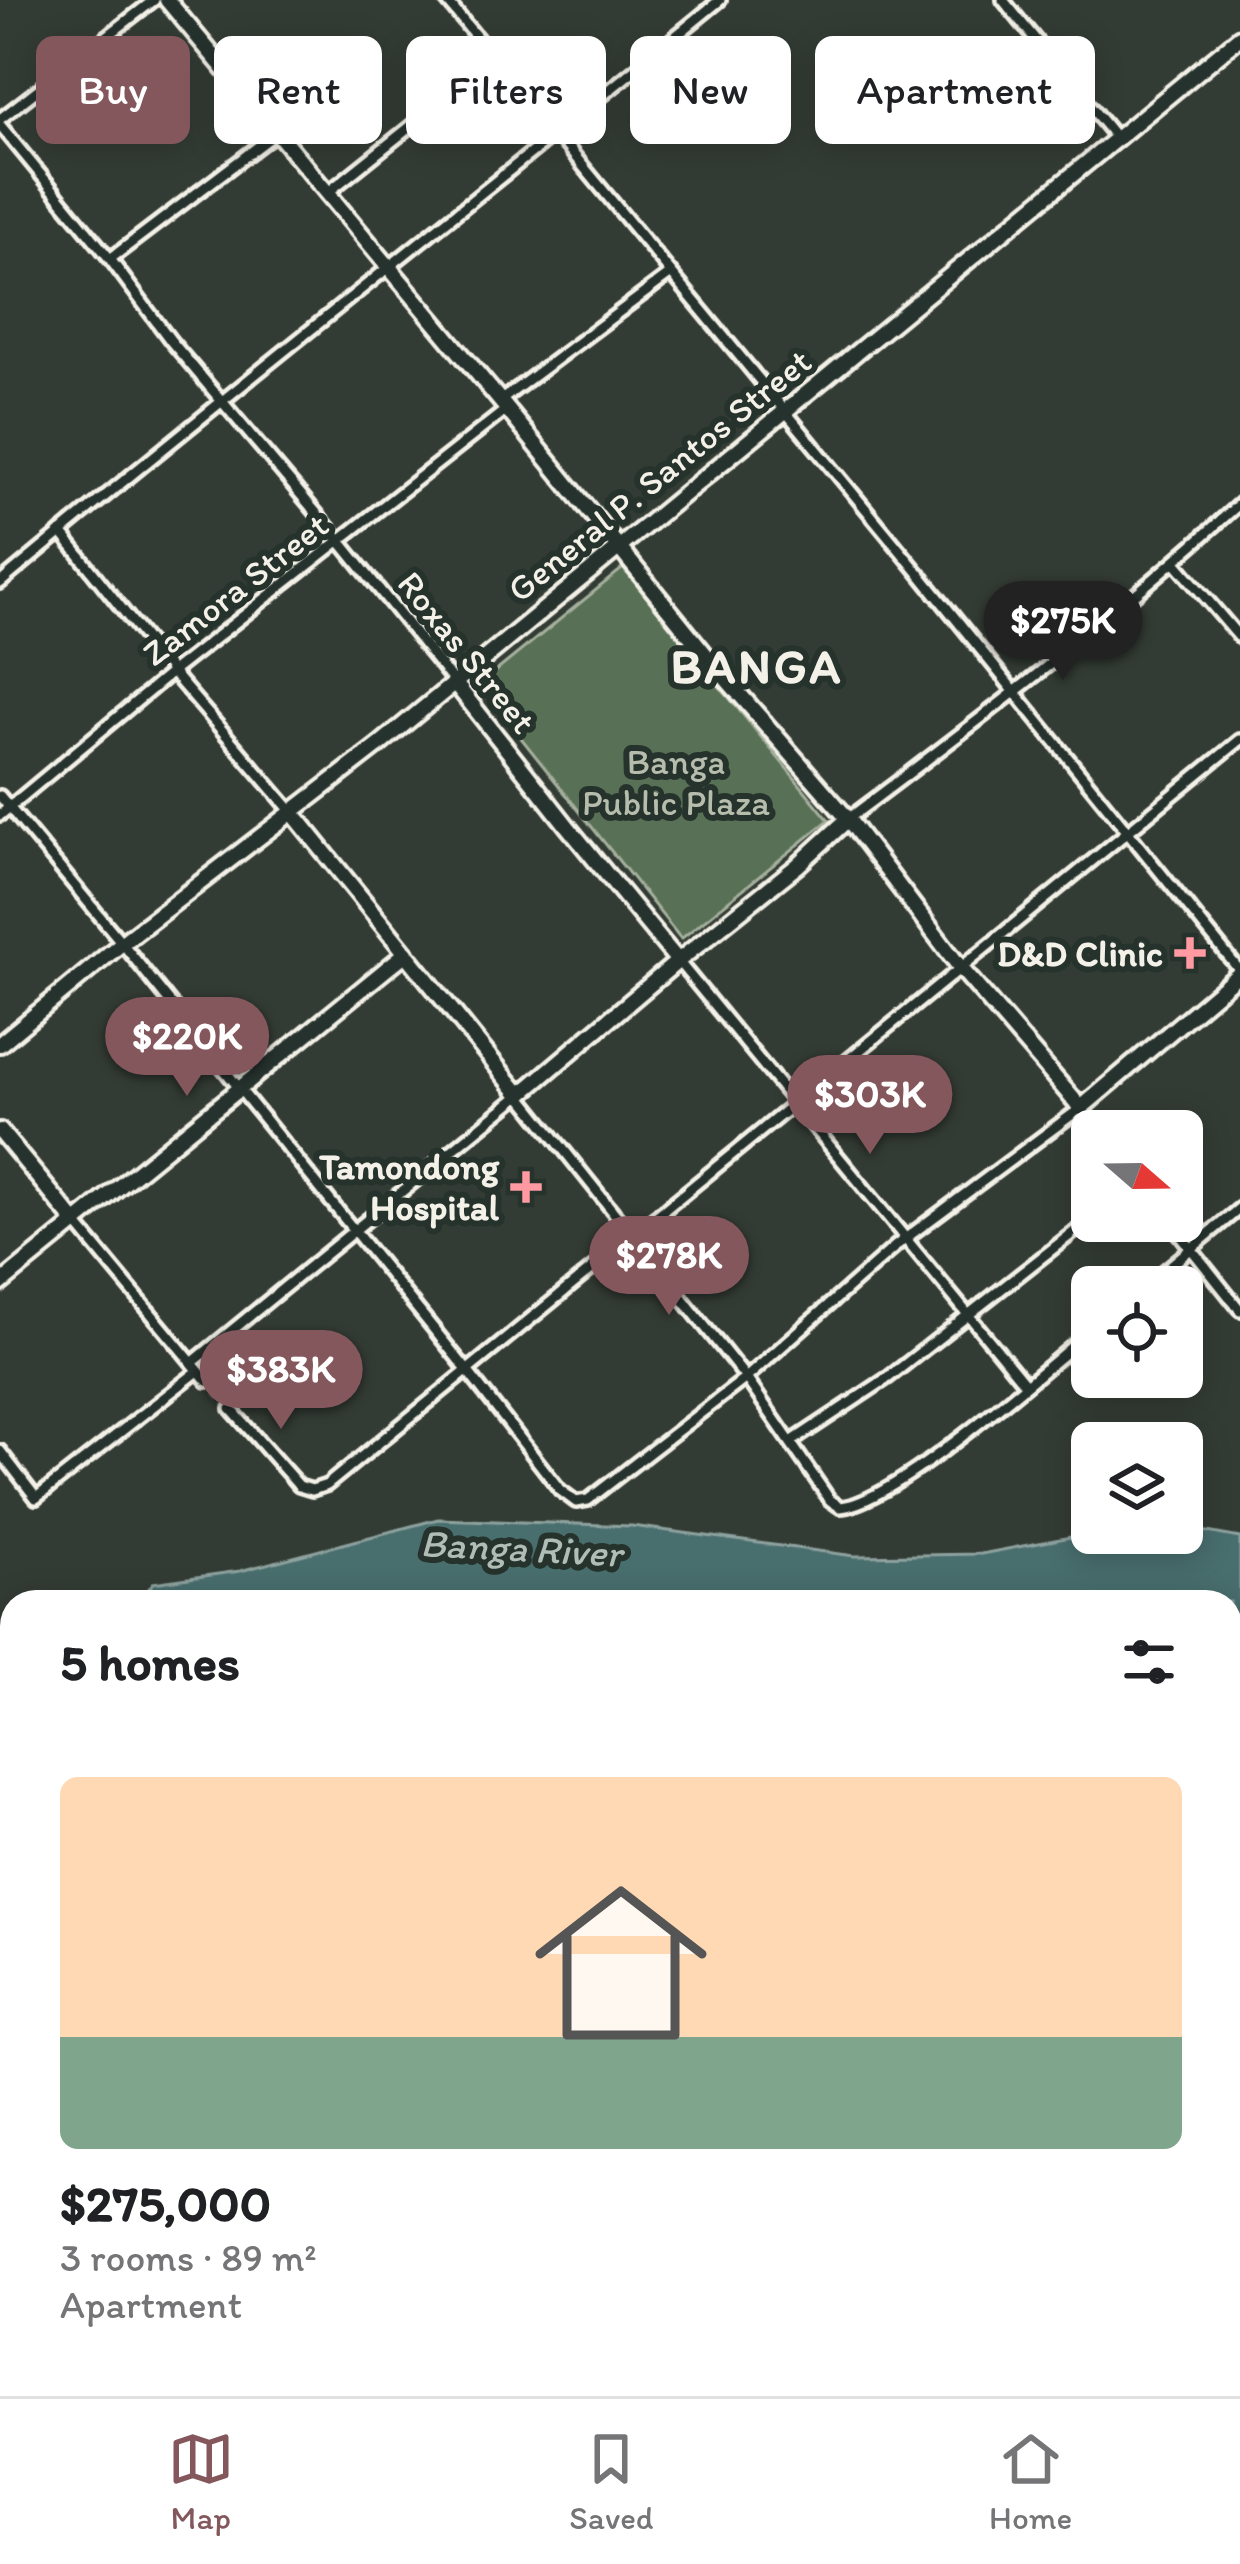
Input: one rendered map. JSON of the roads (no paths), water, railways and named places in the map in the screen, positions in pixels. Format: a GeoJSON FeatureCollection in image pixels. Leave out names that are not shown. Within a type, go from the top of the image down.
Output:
{"type":"FeatureCollection","features":[{"type":"Feature","properties":{"kind":"street"},"geometry":{"type":"LineString","coordinates":[[0,122],[154,0]]}},
{"type":"Feature","properties":{"kind":"street"},"geometry":{"type":"LineString","coordinates":[[167,0],[214,57]]}},
{"type":"Feature","properties":{"kind":"street"},"geometry":{"type":"LineString","coordinates":[[446,0],[476,36]]}},
{"type":"Feature","properties":{"kind":"street"},"geometry":{"type":"LineString","coordinates":[[606,94],[720,0]]}},
{"type":"Feature","properties":{"kind":"street"},"geometry":{"type":"LineString","coordinates":[[1003,0],[1116,138]]}},
{"type":"Feature","properties":{"kind":"street","name":"General P. Santos Street"},"geometry":{"type":"LineString","coordinates":[[0,1044],[122,943],[380,745],[1240,38]]}},
{"type":"Feature","properties":{"kind":"street","name":"Roxas Street"},"geometry":{"type":"LineString","coordinates":[[0,122],[172,341],[1024,1384]]}},
{"type":"Feature","properties":{"kind":"street"},"geometry":{"type":"LineString","coordinates":[[326,194],[406,130]]}},
{"type":"Feature","properties":{"kind":"street"},"geometry":{"type":"LineString","coordinates":[[110,260],[262,144]]}},
{"type":"Feature","properties":{"kind":"street"},"geometry":{"type":"LineString","coordinates":[[285,144],[848,819],[959,966],[1081,1108]]}},
{"type":"Feature","properties":{"kind":"street"},"geometry":{"type":"LineString","coordinates":[[0,583],[221,400],[544,144]]}},
{"type":"Feature","properties":{"kind":"street"},"geometry":{"type":"LineString","coordinates":[[0,796],[4,811],[122,943],[560,1490],[580,1503],[746,1378],[898,1244],[1081,1108],[1240,972],[565,144]]}},
{"type":"Feature","properties":{"kind":"street","name":"Zamora Street"},"geometry":{"type":"LineString","coordinates":[[4,811],[670,274]]}},
{"type":"Feature","properties":{"kind":"street"},"geometry":{"type":"LineString","coordinates":[[0,1451],[36,1498],[848,819],[1015,694],[1240,502]]}},
{"type":"Feature","properties":{"kind":"street"},"geometry":{"type":"LineString","coordinates":[[61,532],[746,1378],[834,1504],[853,1506],[881,1492],[929,1460],[1071,1347]]}},
{"type":"Feature","properties":{"kind":"street"},"geometry":{"type":"LineString","coordinates":[[1175,562],[1240,638]]}},
{"type":"Feature","properties":{"kind":"street"},"geometry":{"type":"LineString","coordinates":[[231,1409],[291,1479],[306,1489],[320,1489],[1240,740]]}},
{"type":"Feature","properties":{"kind":"street"},"geometry":{"type":"LineString","coordinates":[[0,1284],[406,953]]}},
{"type":"Feature","properties":{"kind":"street"},"geometry":{"type":"LineString","coordinates":[[0,1131],[207,1381]]}},
{"type":"Feature","properties":{"kind":"street"},"geometry":{"type":"LineString","coordinates":[[1171,1266],[1240,1208]]}},
{"type":"Feature","properties":{"kind":"street"},"geometry":{"type":"LineString","coordinates":[[791,1442],[889,1377],[1071,1235]]}},
{"type":"Feature","properties":{"kind":"street"},"geometry":{"type":"LineString","coordinates":[[1185,1242],[1240,1310]]}},
{"type":"Feature","properties":{"kind":"water","name":"Banga River"},"geometry":{"type":"Polygon","coordinates":[[[438,1519],[632,1526],[855,1556],[981,1554],[1071,1537],[1071,1554],[1203,1554],[1203,1531],[1240,1538],[1240,1590],[148,1590],[153,1583],[240,1571],[438,1519]]]}},
{"type":"Feature","properties":{"kind":"tunnel"},"geometry":{"type":"LineString","coordinates":[[207,1381],[231,1409]]}},
{"type":"Feature","properties":{"kind":"place","name":"D&D Clinic"},"geometry":{"type":"Point","coordinates":[1190,953]}},
{"type":"Feature","properties":{"kind":"place","name":"Tamondong Hospital"},"geometry":{"type":"Point","coordinates":[526,1187]}},
{"type":"Feature","properties":{"kind":"district","name":"BANGA"},"geometry":{"type":"Point","coordinates":[757,666]}},
{"type":"Feature","properties":{"kind":"park label","name":"Banga Public Plaza"},"geometry":{"type":"Point","coordinates":[676,782]}}]}
